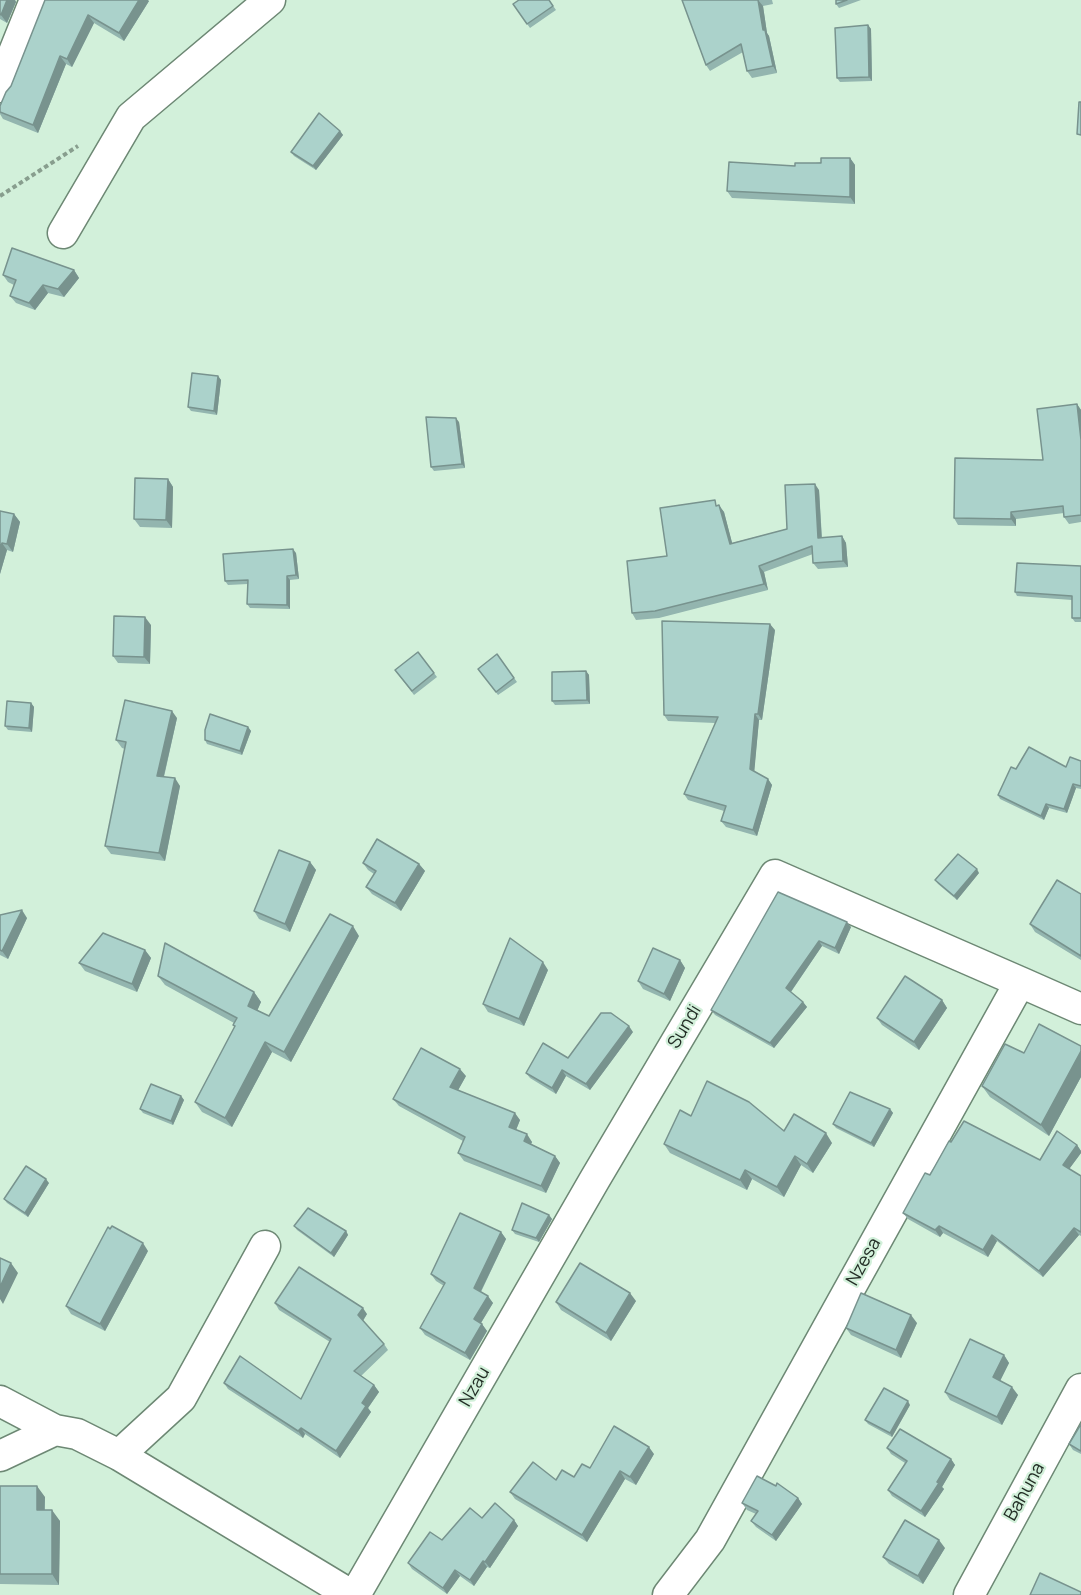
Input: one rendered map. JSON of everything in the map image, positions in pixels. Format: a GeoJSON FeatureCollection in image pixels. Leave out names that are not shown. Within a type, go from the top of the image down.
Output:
{"type":"FeatureCollection","features":[{"type":"Feature","properties":{"kind":"street"},"geometry":{"type":"LineString","coordinates":[[0,87],[35,0]]}},
{"type":"Feature","properties":{"kind":"street"},"geometry":{"type":"LineString","coordinates":[[63,233],[131,117],[270,0]]}},
{"type":"Feature","properties":{"kind":"street","name":"Sundi"},"geometry":{"type":"LineString","coordinates":[[595,1179],[775,875],[1020,982]]}},
{"type":"Feature","properties":{"kind":"street"},"geometry":{"type":"LineString","coordinates":[[1020,982],[1081,1009]]}},
{"type":"Feature","properties":{"kind":"street","name":"Nzesa"},"geometry":{"type":"LineString","coordinates":[[668,1595],[710,1540],[1020,982]]}},
{"type":"Feature","properties":{"kind":"street","name":"Nzau"},"geometry":{"type":"LineString","coordinates":[[0,1401],[55,1430],[77,1434],[119,1455],[353,1595],[595,1179]]}},
{"type":"Feature","properties":{"kind":"street"},"geometry":{"type":"LineString","coordinates":[[119,1455],[181,1398],[265,1246]]}},
{"type":"Feature","properties":{"kind":"street","name":"Bahuna"},"geometry":{"type":"LineString","coordinates":[[969,1595],[1081,1389]]}},
{"type":"Feature","properties":{"kind":"street"},"geometry":{"type":"LineString","coordinates":[[0,1456],[55,1430]]}},
{"type":"Feature","properties":{"kind":"path"},"geometry":{"type":"LineString","coordinates":[[0,196],[81,144]]}},
{"type":"Feature","properties":{"kind":"building"},"geometry":{"type":"Polygon","coordinates":[[[0,0],[7,0],[1,15],[0,14],[0,0]]]}},
{"type":"Feature","properties":{"kind":"building"},"geometry":{"type":"Polygon","coordinates":[[[45,0],[139,0],[119,33],[88,15],[67,59],[60,56],[33,125],[0,112],[0,106],[11,86],[45,0]]]}},
{"type":"Feature","properties":{"kind":"building"},"geometry":{"type":"Polygon","coordinates":[[[519,0],[549,0],[553,6],[527,24],[513,4],[519,0]]]}},
{"type":"Feature","properties":{"kind":"building"},"geometry":{"type":"Polygon","coordinates":[[[682,0],[758,0],[773,66],[747,71],[741,44],[706,65],[682,0]]]}},
{"type":"Feature","properties":{"kind":"building"},"geometry":{"type":"Polygon","coordinates":[[[868,25],[869,77],[837,78],[835,28],[868,25]]]}},
{"type":"Feature","properties":{"kind":"building"},"geometry":{"type":"Polygon","coordinates":[[[1079,102],[1081,102],[1081,135],[1077,134],[1079,102]]]}},
{"type":"Feature","properties":{"kind":"building"},"geometry":{"type":"Polygon","coordinates":[[[319,113],[340,131],[313,166],[291,152],[319,113]]]}},
{"type":"Feature","properties":{"kind":"building"},"geometry":{"type":"Polygon","coordinates":[[[821,158],[850,158],[850,197],[727,191],[729,162],[795,166],[795,163],[821,163],[821,158]]]}},
{"type":"Feature","properties":{"kind":"building"},"geometry":{"type":"Polygon","coordinates":[[[12,248],[74,270],[58,289],[43,285],[29,303],[10,296],[16,280],[3,275],[12,248]]]}},
{"type":"Feature","properties":{"kind":"building"},"geometry":{"type":"Polygon","coordinates":[[[192,373],[218,376],[214,411],[188,407],[192,373]]]}},
{"type":"Feature","properties":{"kind":"building"},"geometry":{"type":"Polygon","coordinates":[[[1077,404],[1081,440],[1081,515],[1064,517],[1063,506],[1011,512],[1011,519],[954,518],[955,458],[1043,460],[1037,409],[1077,404]]]}},
{"type":"Feature","properties":{"kind":"building"},"geometry":{"type":"Polygon","coordinates":[[[426,417],[456,418],[462,464],[431,467],[426,417]]]}},
{"type":"Feature","properties":{"kind":"building"},"geometry":{"type":"Polygon","coordinates":[[[135,478],[168,479],[166,520],[134,519],[135,478]]]}},
{"type":"Feature","properties":{"kind":"building"},"geometry":{"type":"Polygon","coordinates":[[[815,484],[818,538],[842,536],[843,561],[813,563],[812,546],[759,566],[764,584],[655,611],[632,613],[627,561],[667,556],[660,508],[715,500],[716,506],[719,505],[730,544],[787,529],[785,485],[815,484]]]}},
{"type":"Feature","properties":{"kind":"building"},"geometry":{"type":"Polygon","coordinates":[[[0,511],[14,514],[7,544],[2,543],[0,549],[0,511]]]}},
{"type":"Feature","properties":{"kind":"building"},"geometry":{"type":"Polygon","coordinates":[[[293,549],[296,575],[287,576],[287,605],[247,604],[248,580],[225,581],[223,554],[293,549]]]}},
{"type":"Feature","properties":{"kind":"building"},"geometry":{"type":"Polygon","coordinates":[[[1017,563],[1081,566],[1081,618],[1072,618],[1072,596],[1015,592],[1017,563]]]}},
{"type":"Feature","properties":{"kind":"building"},"geometry":{"type":"Polygon","coordinates":[[[114,616],[145,617],[144,657],[113,656],[114,616]]]}},
{"type":"Feature","properties":{"kind":"building"},"geometry":{"type":"Polygon","coordinates":[[[662,621],[770,624],[758,714],[755,714],[750,769],[768,779],[753,830],[721,821],[726,806],[684,794],[718,717],[664,715],[662,621]]]}},
{"type":"Feature","properties":{"kind":"building"},"geometry":{"type":"Polygon","coordinates":[[[418,652],[434,673],[412,691],[395,670],[418,652]]]}},
{"type":"Feature","properties":{"kind":"building"},"geometry":{"type":"Polygon","coordinates":[[[497,654],[514,678],[496,692],[478,669],[497,654]]]}},
{"type":"Feature","properties":{"kind":"building"},"geometry":{"type":"Polygon","coordinates":[[[586,671],[587,700],[552,701],[552,672],[586,671]]]}},
{"type":"Feature","properties":{"kind":"building"},"geometry":{"type":"Polygon","coordinates":[[[125,700],[172,711],[157,776],[175,778],[159,853],[105,846],[126,742],[116,740],[125,700]]]}},
{"type":"Feature","properties":{"kind":"building"},"geometry":{"type":"Polygon","coordinates":[[[7,701],[31,703],[29,728],[5,726],[7,701]]]}},
{"type":"Feature","properties":{"kind":"building"},"geometry":{"type":"Polygon","coordinates":[[[210,714],[248,727],[240,751],[205,740],[205,730],[210,714]]]}},
{"type":"Feature","properties":{"kind":"building"},"geometry":{"type":"Polygon","coordinates":[[[1029,747],[1066,767],[1070,757],[1081,761],[1081,786],[1073,784],[1064,809],[1046,804],[1041,816],[998,795],[1011,767],[1016,769],[1029,747]]]}},
{"type":"Feature","properties":{"kind":"building"},"geometry":{"type":"Polygon","coordinates":[[[377,839],[419,864],[395,903],[366,887],[376,871],[363,863],[377,839]]]}},
{"type":"Feature","properties":{"kind":"building"},"geometry":{"type":"Polygon","coordinates":[[[279,850],[310,862],[285,924],[254,911],[279,850]]]}},
{"type":"Feature","properties":{"kind":"building"},"geometry":{"type":"Polygon","coordinates":[[[958,854],[977,869],[954,896],[935,880],[958,854]]]}},
{"type":"Feature","properties":{"kind":"building"},"geometry":{"type":"Polygon","coordinates":[[[1057,880],[1081,894],[1081,956],[1030,924],[1057,880]]]}},
{"type":"Feature","properties":{"kind":"building"},"geometry":{"type":"Polygon","coordinates":[[[778,892],[847,922],[835,948],[819,941],[786,988],[803,1002],[770,1043],[711,1010],[778,892]]]}},
{"type":"Feature","properties":{"kind":"building"},"geometry":{"type":"Polygon","coordinates":[[[22,910],[2,951],[0,950],[0,915],[22,910]]]}},
{"type":"Feature","properties":{"kind":"building"},"geometry":{"type":"Polygon","coordinates":[[[330,914],[353,926],[284,1052],[265,1042],[225,1118],[195,1102],[237,1018],[158,976],[165,943],[254,992],[248,1006],[269,1016],[330,914]]]}},
{"type":"Feature","properties":{"kind":"building"},"geometry":{"type":"Polygon","coordinates":[[[103,933],[145,950],[132,984],[79,963],[103,933]]]}},
{"type":"Feature","properties":{"kind":"building"},"geometry":{"type":"Polygon","coordinates":[[[510,938],[543,962],[519,1019],[483,1004],[510,938]]]}},
{"type":"Feature","properties":{"kind":"building"},"geometry":{"type":"Polygon","coordinates":[[[653,948],[680,960],[664,994],[638,981],[653,948]]]}},
{"type":"Feature","properties":{"kind":"building"},"geometry":{"type":"Polygon","coordinates":[[[905,976],[942,1000],[914,1042],[877,1018],[905,976]]]}},
{"type":"Feature","properties":{"kind":"building"},"geometry":{"type":"Polygon","coordinates":[[[601,1013],[611,1013],[629,1026],[586,1084],[562,1070],[552,1088],[526,1073],[543,1043],[568,1058],[601,1013]]]}},
{"type":"Feature","properties":{"kind":"building"},"geometry":{"type":"Polygon","coordinates":[[[1039,1024],[1081,1046],[1081,1051],[1041,1125],[982,1086],[1005,1044],[1024,1053],[1039,1024]]]}},
{"type":"Feature","properties":{"kind":"building"},"geometry":{"type":"Polygon","coordinates":[[[421,1048],[460,1069],[450,1087],[515,1113],[509,1127],[527,1134],[524,1141],[555,1156],[541,1186],[458,1153],[465,1137],[393,1099],[421,1048]]]}},
{"type":"Feature","properties":{"kind":"building"},"geometry":{"type":"Polygon","coordinates":[[[707,1081],[749,1102],[784,1131],[794,1114],[826,1133],[807,1164],[795,1156],[777,1187],[745,1170],[740,1180],[664,1144],[680,1110],[691,1116],[707,1081]]]}},
{"type":"Feature","properties":{"kind":"building"},"geometry":{"type":"Polygon","coordinates":[[[151,1084],[181,1096],[171,1121],[140,1109],[151,1084]]]}},
{"type":"Feature","properties":{"kind":"building"},"geometry":{"type":"Polygon","coordinates":[[[850,1092],[890,1109],[871,1143],[833,1124],[850,1092]]]}},
{"type":"Feature","properties":{"kind":"building"},"geometry":{"type":"Polygon","coordinates":[[[964,1121],[1040,1160],[1057,1131],[1077,1145],[1063,1165],[1081,1176],[1081,1232],[1074,1228],[1039,1271],[992,1235],[983,1250],[939,1226],[935,1230],[903,1213],[925,1173],[930,1175],[949,1141],[951,1142],[964,1121]]]}},
{"type":"Feature","properties":{"kind":"building"},"geometry":{"type":"Polygon","coordinates":[[[26,1166],[46,1179],[25,1213],[4,1199],[26,1166]]]}},
{"type":"Feature","properties":{"kind":"building"},"geometry":{"type":"Polygon","coordinates":[[[522,1203],[549,1215],[536,1238],[512,1230],[522,1203]]]}},
{"type":"Feature","properties":{"kind":"building"},"geometry":{"type":"Polygon","coordinates":[[[308,1208],[346,1231],[331,1253],[294,1226],[308,1208]]]}},
{"type":"Feature","properties":{"kind":"building"},"geometry":{"type":"Polygon","coordinates":[[[460,1213],[501,1232],[474,1288],[488,1296],[474,1319],[482,1324],[465,1353],[420,1328],[445,1283],[431,1274],[460,1213]]]}},
{"type":"Feature","properties":{"kind":"building"},"geometry":{"type":"Polygon","coordinates":[[[112,1226],[143,1243],[100,1324],[66,1306],[108,1227],[110,1229],[112,1226]]]}},
{"type":"Feature","properties":{"kind":"building"},"geometry":{"type":"Polygon","coordinates":[[[0,1258],[11,1263],[0,1287],[0,1258]]]}},
{"type":"Feature","properties":{"kind":"building"},"geometry":{"type":"Polygon","coordinates":[[[580,1263],[630,1293],[606,1333],[556,1302],[580,1263]]]}},
{"type":"Feature","properties":{"kind":"building"},"geometry":{"type":"Polygon","coordinates":[[[299,1267],[363,1308],[358,1315],[384,1344],[354,1371],[374,1385],[362,1403],[366,1406],[336,1451],[301,1428],[298,1431],[224,1383],[240,1356],[301,1399],[331,1339],[275,1303],[299,1267]]]}},
{"type":"Feature","properties":{"kind":"building"},"geometry":{"type":"Polygon","coordinates":[[[861,1293],[911,1315],[896,1350],[846,1328],[861,1293]]]}},
{"type":"Feature","properties":{"kind":"building"},"geometry":{"type":"Polygon","coordinates":[[[970,1339],[1004,1355],[993,1377],[1012,1387],[997,1417],[945,1392],[970,1339]]]}},
{"type":"Feature","properties":{"kind":"building"},"geometry":{"type":"Polygon","coordinates":[[[884,1388],[908,1401],[890,1433],[865,1420],[884,1388]]]}},
{"type":"Feature","properties":{"kind":"building"},"geometry":{"type":"Polygon","coordinates":[[[1081,1424],[1081,1451],[1069,1444],[1081,1424]]]}},
{"type":"Feature","properties":{"kind":"building"},"geometry":{"type":"Polygon","coordinates":[[[614,1426],[649,1447],[630,1477],[620,1471],[582,1535],[510,1492],[533,1462],[556,1480],[562,1470],[574,1477],[582,1464],[590,1468],[614,1426]]]}},
{"type":"Feature","properties":{"kind":"building"},"geometry":{"type":"Polygon","coordinates":[[[900,1429],[951,1459],[921,1511],[888,1490],[907,1461],[887,1448],[900,1429]]]}},
{"type":"Feature","properties":{"kind":"building"},"geometry":{"type":"Polygon","coordinates":[[[757,1476],[776,1486],[777,1483],[798,1498],[772,1535],[751,1521],[758,1511],[742,1503],[757,1476]]]}},
{"type":"Feature","properties":{"kind":"building"},"geometry":{"type":"Polygon","coordinates":[[[0,1486],[37,1486],[37,1510],[52,1510],[52,1574],[0,1574],[0,1486]]]}},
{"type":"Feature","properties":{"kind":"building"},"geometry":{"type":"Polygon","coordinates":[[[495,1503],[514,1520],[470,1580],[455,1570],[443,1588],[408,1563],[430,1532],[442,1540],[470,1508],[482,1518],[495,1503]]]}},
{"type":"Feature","properties":{"kind":"building"},"geometry":{"type":"Polygon","coordinates":[[[905,1520],[939,1540],[918,1576],[883,1557],[905,1520]]]}},
{"type":"Feature","properties":{"kind":"building"},"geometry":{"type":"Polygon","coordinates":[[[1040,1573],[1081,1592],[1081,1595],[1030,1595],[1040,1573]]]}}]}
